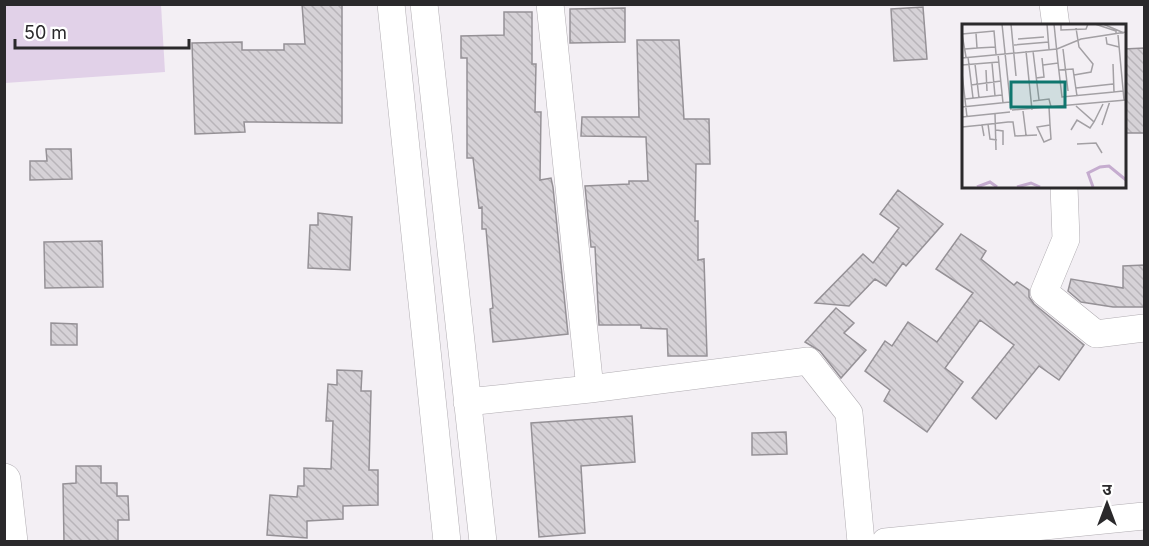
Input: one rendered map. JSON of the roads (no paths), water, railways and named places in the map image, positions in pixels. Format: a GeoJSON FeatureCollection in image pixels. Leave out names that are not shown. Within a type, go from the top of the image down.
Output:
{"type":"FeatureCollection","features":[{"type":"Feature","properties":{"kind":"main road"},"geometry":{"type":"LineString","coordinates":[[4,480],[11,542]]}},
{"type":"Feature","properties":{"kind":"street"},"geometry":{"type":"LineString","coordinates":[[391,4],[447,542]]}},
{"type":"Feature","properties":{"kind":"street"},"geometry":{"type":"LineString","coordinates":[[424,4],[483,542]]}},
{"type":"Feature","properties":{"kind":"street"},"geometry":{"type":"LineString","coordinates":[[550,4],[590,389]]}},
{"type":"Feature","properties":{"kind":"street"},"geometry":{"type":"LineString","coordinates":[[1053,4],[1056,24]]}},
{"type":"Feature","properties":{"kind":"street"},"geometry":{"type":"LineString","coordinates":[[1064,188],[1066,239],[1044,292],[1096,334],[1144,328]]}},
{"type":"Feature","properties":{"kind":"street"},"geometry":{"type":"LineString","coordinates":[[467,402],[808,361],[849,413],[861,542]]}},
{"type":"Feature","properties":{"kind":"street"},"geometry":{"type":"LineString","coordinates":[[885,542],[1144,516]]}}]}
